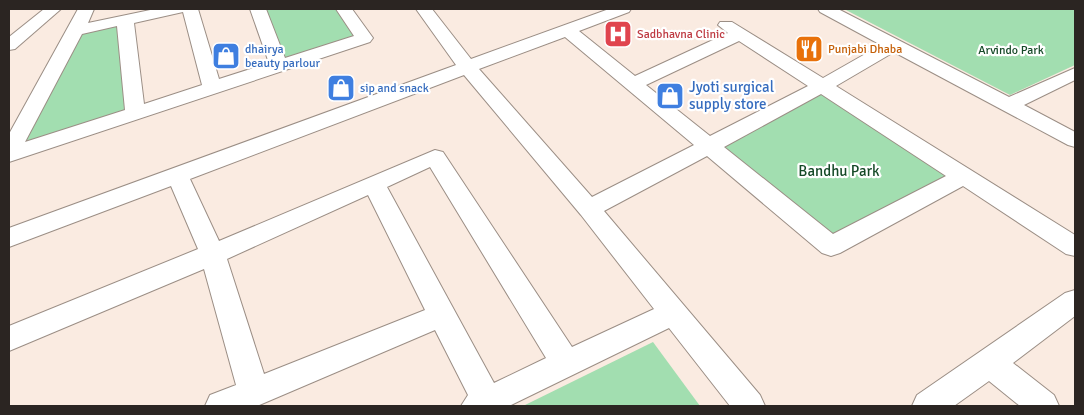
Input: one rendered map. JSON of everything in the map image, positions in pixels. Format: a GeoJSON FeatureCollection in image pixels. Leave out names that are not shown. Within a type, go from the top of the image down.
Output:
{"type":"FeatureCollection","features":[{"type":"Feature","properties":{"kind":"street"},"geometry":{"type":"LineString","coordinates":[[9,45],[53,9]]}},
{"type":"Feature","properties":{"kind":"street"},"geometry":{"type":"LineString","coordinates":[[9,154],[86,9]]}},
{"type":"Feature","properties":{"kind":"street"},"geometry":{"type":"LineString","coordinates":[[76,30],[177,9]]}},
{"type":"Feature","properties":{"kind":"street"},"geometry":{"type":"LineString","coordinates":[[190,9],[212,88]]}},
{"type":"Feature","properties":{"kind":"street"},"geometry":{"type":"LineString","coordinates":[[258,9],[279,66]]}},
{"type":"Feature","properties":{"kind":"street"},"geometry":{"type":"LineString","coordinates":[[9,154],[364,38],[344,9]]}},
{"type":"Feature","properties":{"kind":"street"},"geometry":{"type":"LineString","coordinates":[[9,238],[623,9]]}},
{"type":"Feature","properties":{"kind":"street"},"geometry":{"type":"LineString","coordinates":[[826,9],[1075,140]]}},
{"type":"Feature","properties":{"kind":"street"},"geometry":{"type":"LineString","coordinates":[[431,10],[467,67],[589,209],[749,406]]}},
{"type":"Feature","properties":{"kind":"street"},"geometry":{"type":"LineString","coordinates":[[125,20],[135,113]]}},
{"type":"Feature","properties":{"kind":"street"},"geometry":{"type":"LineString","coordinates":[[567,30],[831,246],[964,176]]}},
{"type":"Feature","properties":{"kind":"street"},"geometry":{"type":"LineString","coordinates":[[633,84],[733,30],[1075,247]]}},
{"type":"Feature","properties":{"kind":"street"},"geometry":{"type":"LineString","coordinates":[[589,209],[822,86],[894,45]]}},
{"type":"Feature","properties":{"kind":"street"},"geometry":{"type":"LineString","coordinates":[[1008,105],[1075,73]]}},
{"type":"Feature","properties":{"kind":"street"},"geometry":{"type":"LineString","coordinates":[[9,339],[213,254],[435,157],[566,364]]}},
{"type":"Feature","properties":{"kind":"street"},"geometry":{"type":"LineString","coordinates":[[177,175],[213,254],[254,393]]}},
{"type":"Feature","properties":{"kind":"street"},"geometry":{"type":"LineString","coordinates":[[374,184],[442,315],[482,404],[673,312]]}},
{"type":"Feature","properties":{"kind":"street"},"geometry":{"type":"LineString","coordinates":[[928,406],[1075,301]]}},
{"type":"Feature","properties":{"kind":"street"},"geometry":{"type":"LineString","coordinates":[[221,406],[442,315]]}},
{"type":"Feature","properties":{"kind":"street"},"geometry":{"type":"LineString","coordinates":[[990,363],[1043,406]]}},
{"type":"Feature","properties":{"kind":"green space"},"geometry":{"type":"Polygon","coordinates":[[[259,9],[337,9],[356,37],[284,60],[259,9]]]}},
{"type":"Feature","properties":{"kind":"green space","name":"Arvindo Park"},"geometry":{"type":"Polygon","coordinates":[[[844,9],[1075,9],[1075,65],[1010,95],[844,9]]]}},
{"type":"Feature","properties":{"kind":"green space"},"geometry":{"type":"Polygon","coordinates":[[[120,23],[128,111],[19,146],[79,30],[120,23]]]}},
{"type":"Feature","properties":{"kind":"green space","name":"Bandhu Park"},"geometry":{"type":"Polygon","coordinates":[[[822,86],[964,176],[831,246],[708,146],[822,86]]]}},
{"type":"Feature","properties":{"kind":"green space"},"geometry":{"type":"Polygon","coordinates":[[[653,342],[700,406],[523,406],[653,342]]]}},
{"type":"Feature","properties":{"kind":"place","name":"Sadbhavna Clinic"},"geometry":{"type":"Point","coordinates":[618,34]}},
{"type":"Feature","properties":{"kind":"place","name":"Punjabi Dhaba"},"geometry":{"type":"Point","coordinates":[809,49]}},
{"type":"Feature","properties":{"kind":"place","name":"dhairya beauty parlour"},"geometry":{"type":"Point","coordinates":[226,56]}},
{"type":"Feature","properties":{"kind":"place","name":"sip and snack"},"geometry":{"type":"Point","coordinates":[341,88]}},
{"type":"Feature","properties":{"kind":"place","name":"Jyoti surgical supply store"},"geometry":{"type":"Point","coordinates":[670,96]}}]}
